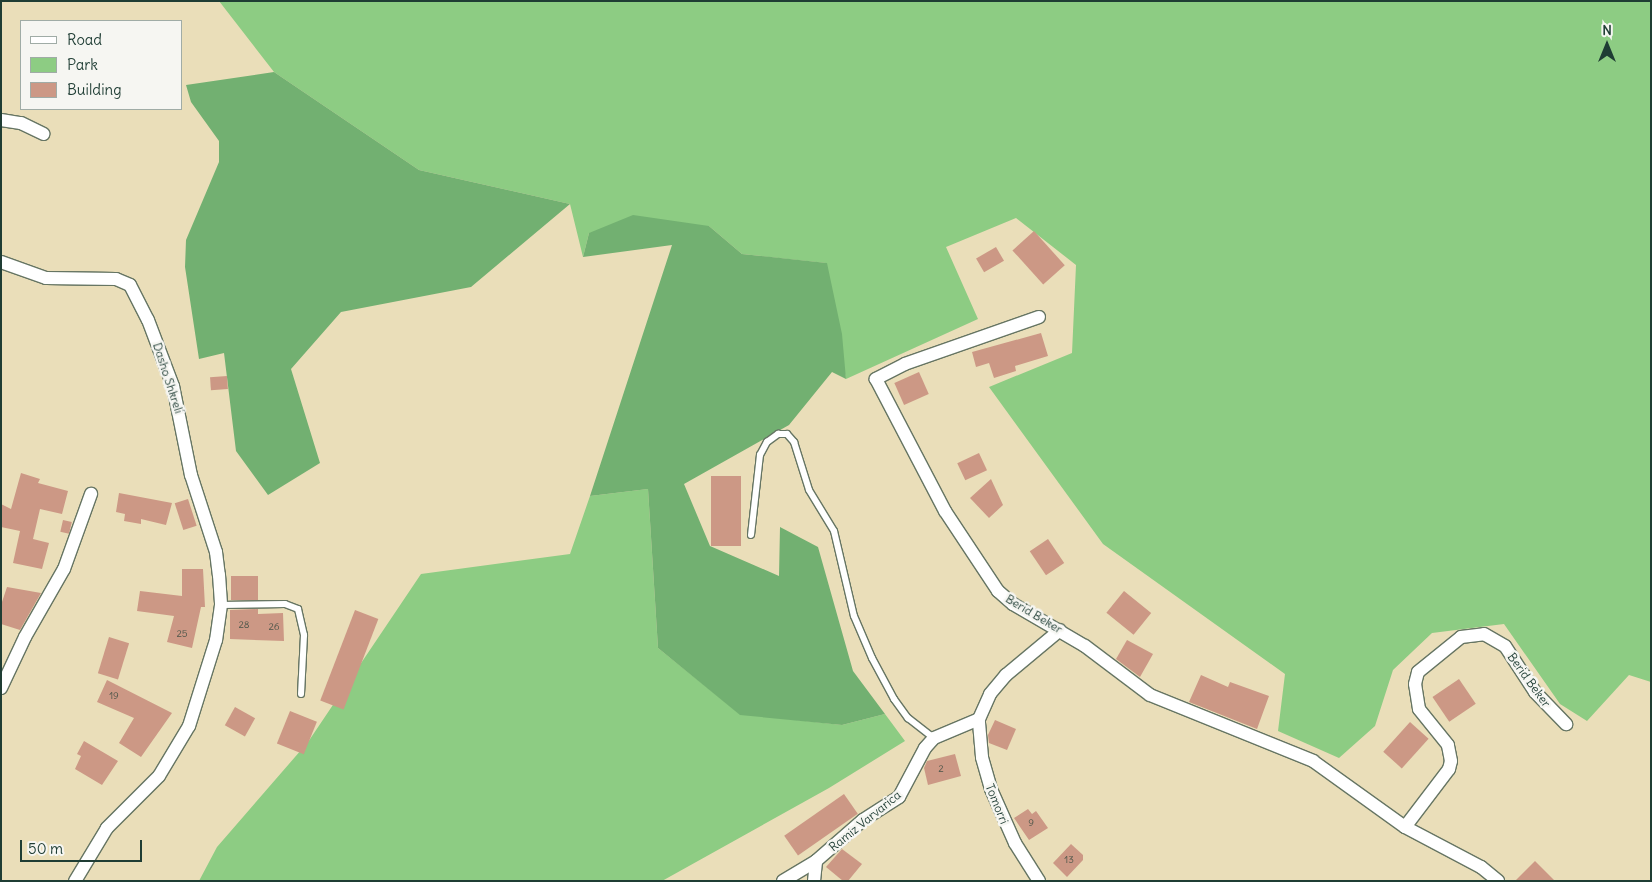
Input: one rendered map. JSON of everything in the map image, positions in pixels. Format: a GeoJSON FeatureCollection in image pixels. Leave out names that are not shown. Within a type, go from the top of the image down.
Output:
{"type":"FeatureCollection","features":[{"type":"Feature","properties":{"kind":"street"},"geometry":{"type":"LineString","coordinates":[[1,120],[21,123],[44,134]]}},
{"type":"Feature","properties":{"kind":"street","name":"Dasho Shkreli"},"geometry":{"type":"LineString","coordinates":[[1,262],[46,278],[116,279],[130,284],[137,296],[173,386],[191,475],[216,552],[221,605],[209,665],[196,709],[179,745],[147,790],[107,828],[75,881]]}},
{"type":"Feature","properties":{"kind":"street","name":"Berid Beker"},"geometry":{"type":"LineString","coordinates":[[1039,317],[905,364],[876,379],[945,511],[985,575],[1012,604],[1060,630],[1150,695],[1312,761],[1405,827],[1481,867],[1498,881]]}},
{"type":"Feature","properties":{"kind":"street"},"geometry":{"type":"LineString","coordinates":[[1,688],[25,637],[64,569],[91,494]]}},
{"type":"Feature","properties":{"kind":"street"},"geometry":{"type":"LineString","coordinates":[[934,738],[979,719],[990,694],[1006,676],[1060,630]]}},
{"type":"Feature","properties":{"kind":"street","name":"Berid Beker"},"geometry":{"type":"LineString","coordinates":[[1405,827],[1449,769],[1451,761],[1448,745],[1419,709],[1415,698],[1416,678],[1428,661],[1461,637],[1484,634],[1505,646],[1535,692],[1566,724]]}},
{"type":"Feature","properties":{"kind":"street","name":"Tomorri"},"geometry":{"type":"LineString","coordinates":[[979,719],[982,757],[990,789],[1015,843],[1039,881]]}},
{"type":"Feature","properties":{"kind":"street","name":"Ramiz Varvarica"},"geometry":{"type":"LineString","coordinates":[[783,881],[816,860],[863,820],[899,797],[925,748],[934,738]]}},
{"type":"Feature","properties":{"kind":"street"},"geometry":{"type":"LineString","coordinates":[[814,881],[816,860]]}},
{"type":"Feature","properties":{"kind":"lane"},"geometry":{"type":"LineString","coordinates":[[751,535],[760,456],[767,442],[778,434],[787,434],[794,442],[809,490],[834,531],[854,616],[872,658],[904,712],[934,738]]}},
{"type":"Feature","properties":{"kind":"lane"},"geometry":{"type":"LineString","coordinates":[[221,605],[285,604],[298,609],[304,635],[301,694]]}},
{"type":"Feature","properties":{"kind":"green space"},"geometry":{"type":"Polygon","coordinates":[[[219,1],[1651,1],[1651,682],[1629,675],[1587,721],[1560,704],[1504,624],[1432,633],[1393,670],[1375,726],[1339,758],[1278,731],[1285,674],[1103,544],[989,387],[1072,353],[1076,265],[1016,218],[946,247],[978,319],[846,379],[826,263],[742,254],[709,226],[589,233],[583,257],[570,204],[419,170],[274,72],[219,1]]]}},
{"type":"Feature","properties":{"kind":"green space"},"geometry":{"type":"Polygon","coordinates":[[[274,72],[419,170],[570,204],[471,287],[341,312],[291,369],[320,463],[268,495],[236,451],[224,353],[199,359],[185,267],[186,240],[219,162],[219,141],[191,102],[186,85],[274,72]]]}},
{"type":"Feature","properties":{"kind":"green space"},"geometry":{"type":"Polygon","coordinates":[[[633,215],[709,226],[742,254],[827,263],[842,334],[846,379],[832,372],[789,425],[684,484],[710,546],[779,576],[780,527],[818,547],[853,671],[885,714],[842,725],[740,715],[658,648],[648,489],[590,496],[672,245],[583,257],[589,233],[633,215]]]}},
{"type":"Feature","properties":{"kind":"green space"},"geometry":{"type":"Polygon","coordinates":[[[648,489],[658,648],[740,714],[842,725],[885,714],[905,741],[829,788],[662,881],[199,881],[217,847],[308,742],[421,574],[570,554],[590,496],[648,489]]]}},
{"type":"Feature","properties":{"kind":"building"},"geometry":{"type":"Polygon","coordinates":[[[1034,231],[1065,265],[1043,285],[1012,250],[1034,231]]]}},
{"type":"Feature","properties":{"kind":"building"},"geometry":{"type":"Polygon","coordinates":[[[996,247],[1004,261],[984,272],[976,258],[996,247]]]}},
{"type":"Feature","properties":{"kind":"building"},"geometry":{"type":"Polygon","coordinates":[[[1041,333],[1048,356],[1015,366],[1016,371],[994,378],[989,363],[976,367],[972,352],[1041,333]]]}},
{"type":"Feature","properties":{"kind":"building"},"geometry":{"type":"Polygon","coordinates":[[[919,372],[929,394],[904,405],[894,383],[919,372]]]}},
{"type":"Feature","properties":{"kind":"building"},"geometry":{"type":"Polygon","coordinates":[[[227,376],[228,389],[211,390],[210,377],[227,376]]]}},
{"type":"Feature","properties":{"kind":"building"},"geometry":{"type":"Polygon","coordinates":[[[979,453],[987,470],[965,480],[957,463],[979,453]]]}},
{"type":"Feature","properties":{"kind":"building"},"geometry":{"type":"Polygon","coordinates":[[[21,473],[40,479],[38,483],[68,491],[62,514],[40,509],[33,539],[49,543],[42,569],[13,563],[20,531],[1,527],[1,504],[11,509],[21,473]]]}},
{"type":"Feature","properties":{"kind":"building"},"geometry":{"type":"Polygon","coordinates":[[[711,476],[741,476],[741,546],[711,546],[711,476]]]}},
{"type":"Feature","properties":{"kind":"building"},"geometry":{"type":"Polygon","coordinates":[[[991,479],[1003,505],[989,518],[970,498],[991,479]]]}},
{"type":"Feature","properties":{"kind":"building"},"geometry":{"type":"Polygon","coordinates":[[[119,493],[172,503],[166,525],[141,519],[141,524],[124,521],[125,514],[116,512],[119,493]]]}},
{"type":"Feature","properties":{"kind":"building"},"geometry":{"type":"Polygon","coordinates":[[[188,499],[197,526],[183,530],[175,503],[188,499]]]}},
{"type":"Feature","properties":{"kind":"building"},"geometry":{"type":"Polygon","coordinates":[[[63,520],[72,522],[69,534],[60,532],[63,520]]]}},
{"type":"Feature","properties":{"kind":"building"},"geometry":{"type":"Polygon","coordinates":[[[1048,539],[1064,563],[1046,575],[1030,551],[1048,539]]]}},
{"type":"Feature","properties":{"kind":"building"},"geometry":{"type":"Polygon","coordinates":[[[182,569],[203,569],[205,607],[201,607],[192,648],[167,642],[174,616],[137,611],[140,591],[182,596],[182,569]]]}},
{"type":"Feature","properties":{"kind":"building"},"geometry":{"type":"Polygon","coordinates":[[[231,576],[258,576],[258,600],[231,600],[231,576]]]}},
{"type":"Feature","properties":{"kind":"building"},"geometry":{"type":"Polygon","coordinates":[[[7,587],[41,593],[20,630],[1,624],[1,605],[7,587]]]}},
{"type":"Feature","properties":{"kind":"building"},"geometry":{"type":"Polygon","coordinates":[[[1124,591],[1151,613],[1134,635],[1106,613],[1124,591]]]}},
{"type":"Feature","properties":{"kind":"building"},"geometry":{"type":"Polygon","coordinates":[[[258,609],[258,614],[283,613],[284,641],[230,639],[230,610],[258,609]]]}},
{"type":"Feature","properties":{"kind":"building"},"geometry":{"type":"Polygon","coordinates":[[[355,610],[378,619],[344,710],[320,701],[355,610]]]}},
{"type":"Feature","properties":{"kind":"building"},"geometry":{"type":"Polygon","coordinates":[[[109,637],[129,643],[118,679],[98,673],[109,637]]]}},
{"type":"Feature","properties":{"kind":"building"},"geometry":{"type":"Polygon","coordinates":[[[1127,640],[1153,654],[1140,677],[1116,659],[1127,640]]]}},
{"type":"Feature","properties":{"kind":"building"},"geometry":{"type":"Polygon","coordinates":[[[1201,675],[1228,687],[1230,682],[1269,696],[1257,729],[1189,702],[1201,675]]]}},
{"type":"Feature","properties":{"kind":"building"},"geometry":{"type":"Polygon","coordinates":[[[1459,679],[1476,704],[1449,722],[1432,697],[1459,679]]]}},
{"type":"Feature","properties":{"kind":"building"},"geometry":{"type":"Polygon","coordinates":[[[107,680],[172,713],[141,757],[119,743],[134,718],[97,702],[107,680]]]}},
{"type":"Feature","properties":{"kind":"building"},"geometry":{"type":"Polygon","coordinates":[[[235,707],[255,718],[245,737],[225,725],[235,707]]]}},
{"type":"Feature","properties":{"kind":"building"},"geometry":{"type":"Polygon","coordinates":[[[290,711],[317,722],[304,754],[277,743],[290,711]]]}},
{"type":"Feature","properties":{"kind":"building"},"geometry":{"type":"Polygon","coordinates":[[[995,720],[1016,729],[1007,750],[989,743],[988,735],[995,720]]]}},
{"type":"Feature","properties":{"kind":"building"},"geometry":{"type":"Polygon","coordinates":[[[1410,722],[1429,739],[1402,768],[1383,752],[1410,722]]]}},
{"type":"Feature","properties":{"kind":"building"},"geometry":{"type":"Polygon","coordinates":[[[84,741],[118,761],[102,785],[75,769],[81,756],[77,754],[84,741]]]}},
{"type":"Feature","properties":{"kind":"building"},"geometry":{"type":"Polygon","coordinates":[[[955,754],[961,776],[928,785],[924,768],[927,761],[955,754]]]}},
{"type":"Feature","properties":{"kind":"building"},"geometry":{"type":"Polygon","coordinates":[[[844,794],[858,814],[798,856],[784,836],[844,794]]]}},
{"type":"Feature","properties":{"kind":"building"},"geometry":{"type":"Polygon","coordinates":[[[1028,809],[1032,814],[1036,811],[1048,828],[1029,840],[1014,818],[1028,809]]]}},
{"type":"Feature","properties":{"kind":"building"},"geometry":{"type":"Polygon","coordinates":[[[1071,844],[1083,855],[1083,860],[1067,877],[1053,863],[1071,844]]]}},
{"type":"Feature","properties":{"kind":"building"},"geometry":{"type":"Polygon","coordinates":[[[842,849],[862,864],[848,881],[843,881],[826,867],[842,849]]]}},
{"type":"Feature","properties":{"kind":"building"},"geometry":{"type":"Polygon","coordinates":[[[1535,861],[1555,881],[1515,881],[1535,861]]]}}]}
